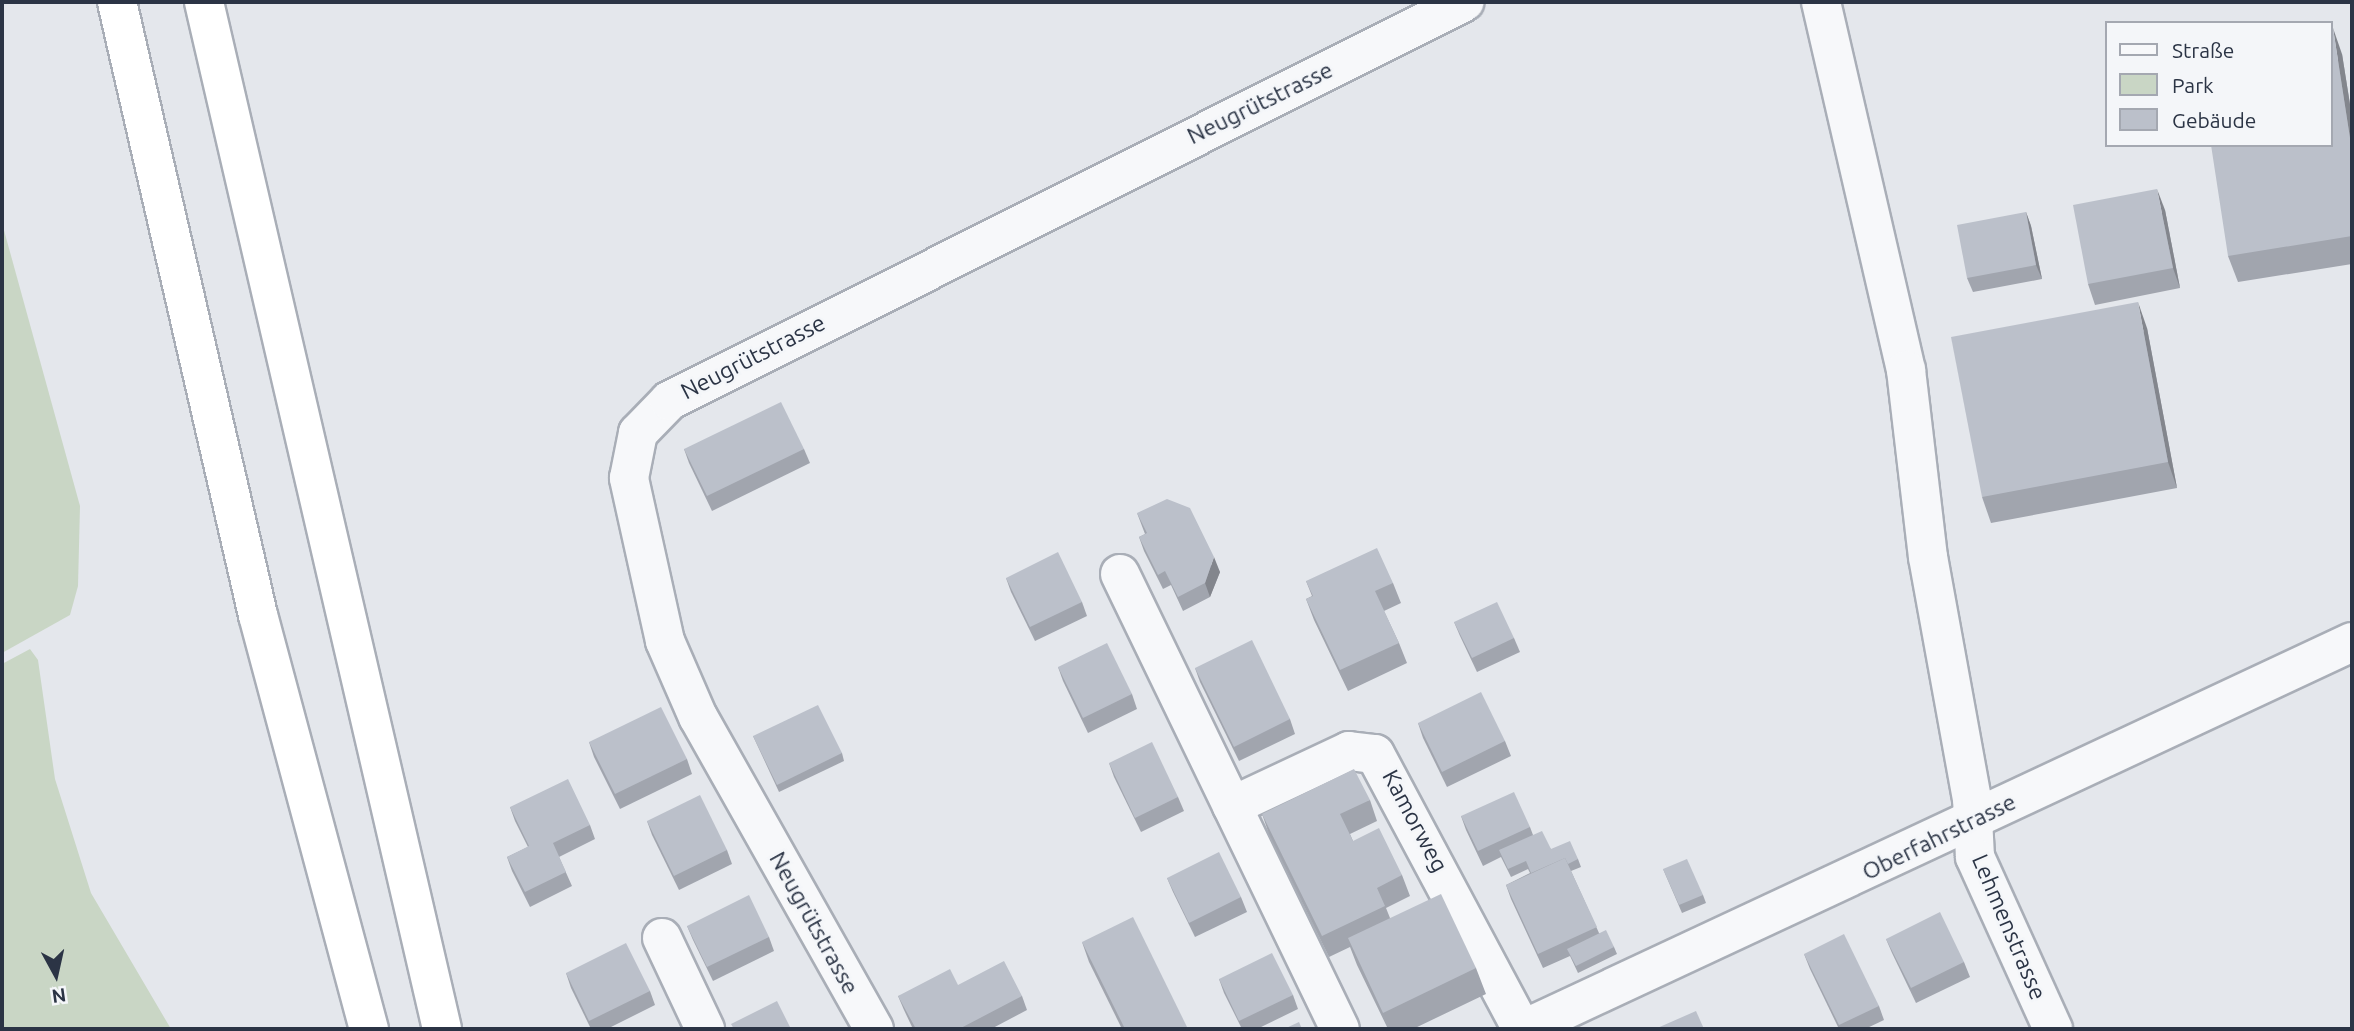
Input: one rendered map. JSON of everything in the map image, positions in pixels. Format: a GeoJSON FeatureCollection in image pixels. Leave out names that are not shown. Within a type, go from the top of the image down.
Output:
{"type":"FeatureCollection","features":[{"type":"Feature","properties":{"kind":"highway"},"geometry":{"type":"LineString","coordinates":[[117,2],[258,614],[369,1029]]}},
{"type":"Feature","properties":{"kind":"highway"},"geometry":{"type":"LineString","coordinates":[[204,2],[442,1029]]}},
{"type":"Feature","properties":{"kind":"street","name":"Neugrütstrasse"},"geometry":{"type":"LineString","coordinates":[[874,1029],[698,717],[665,641],[629,478],[638,433],[668,401],[1464,2]]}},
{"type":"Feature","properties":{"kind":"street","name":"Lehmenstrasse"},"geometry":{"type":"LineString","coordinates":[[1821,2],[1906,370],[1928,557],[1973,822],[1975,858],[2053,1029]]}},
{"type":"Feature","properties":{"kind":"street"},"geometry":{"type":"LineString","coordinates":[[1120,574],[1340,1029]]}},
{"type":"Feature","properties":{"kind":"street","name":"Oberfahrstrasse"},"geometry":{"type":"LineString","coordinates":[[1523,1029],[1973,822],[2352,642]]}},
{"type":"Feature","properties":{"kind":"street","name":"Kamorweg"},"geometry":{"type":"LineString","coordinates":[[1232,806],[1349,751],[1375,754],[1523,1029]]}},
{"type":"Feature","properties":{"kind":"street"},"geometry":{"type":"LineString","coordinates":[[662,938],[705,1029]]}},
{"type":"Feature","properties":{"kind":"green space"},"geometry":{"type":"Polygon","coordinates":[[[2,223],[80,506],[78,586],[70,615],[2,653],[2,223]]]}},
{"type":"Feature","properties":{"kind":"green space"},"geometry":{"type":"Polygon","coordinates":[[[30,649],[38,660],[55,779],[91,893],[171,1029],[2,1029],[2,664],[30,649]]]}},
{"type":"Feature","properties":{"kind":"building"},"geometry":{"type":"Polygon","coordinates":[[[2333,28],[2352,151],[2352,236],[2228,256],[2211,147],[2333,147],[2333,28]]]}},
{"type":"Feature","properties":{"kind":"building"},"geometry":{"type":"Polygon","coordinates":[[[2157,189],[2173,268],[2088,284],[2073,205],[2157,189]]]}},
{"type":"Feature","properties":{"kind":"building"},"geometry":{"type":"Polygon","coordinates":[[[2026,212],[2036,265],[1967,278],[1957,225],[2026,212]]]}},
{"type":"Feature","properties":{"kind":"building"},"geometry":{"type":"Polygon","coordinates":[[[2138,302],[2168,462],[1982,497],[1951,337],[2138,302]]]}},
{"type":"Feature","properties":{"kind":"building"},"geometry":{"type":"Polygon","coordinates":[[[781,402],[804,449],[707,496],[684,449],[781,402]]]}},
{"type":"Feature","properties":{"kind":"building"},"geometry":{"type":"Polygon","coordinates":[[[1167,499],[1190,508],[1214,557],[1205,583],[1178,597],[1165,571],[1158,575],[1139,537],[1147,533],[1137,513],[1167,499]]]}},
{"type":"Feature","properties":{"kind":"building"},"geometry":{"type":"Polygon","coordinates":[[[1377,548],[1393,583],[1375,591],[1399,643],[1340,670],[1306,599],[1313,596],[1306,581],[1377,548]]]}},
{"type":"Feature","properties":{"kind":"building"},"geometry":{"type":"Polygon","coordinates":[[[1058,552],[1082,602],[1030,627],[1006,578],[1058,552]]]}},
{"type":"Feature","properties":{"kind":"building"},"geometry":{"type":"Polygon","coordinates":[[[1497,602],[1514,638],[1472,658],[1454,622],[1497,602]]]}},
{"type":"Feature","properties":{"kind":"building"},"geometry":{"type":"Polygon","coordinates":[[[1252,640],[1290,719],[1234,747],[1195,668],[1252,640]]]}},
{"type":"Feature","properties":{"kind":"building"},"geometry":{"type":"Polygon","coordinates":[[[1107,643],[1132,694],[1083,718],[1058,667],[1107,643]]]}},
{"type":"Feature","properties":{"kind":"building"},"geometry":{"type":"Polygon","coordinates":[[[1481,692],[1505,741],[1442,772],[1418,723],[1481,692]]]}},
{"type":"Feature","properties":{"kind":"building"},"geometry":{"type":"Polygon","coordinates":[[[818,705],[842,753],[777,785],[753,736],[818,705]]]}},
{"type":"Feature","properties":{"kind":"building"},"geometry":{"type":"Polygon","coordinates":[[[661,707],[687,759],[615,794],[589,742],[661,707]]]}},
{"type":"Feature","properties":{"kind":"building"},"geometry":{"type":"Polygon","coordinates":[[[1152,742],[1178,797],[1135,818],[1109,763],[1152,742]]]}},
{"type":"Feature","properties":{"kind":"building"},"geometry":{"type":"Polygon","coordinates":[[[1354,769],[1370,800],[1340,814],[1353,841],[1379,828],[1402,875],[1377,888],[1385,906],[1322,936],[1262,814],[1354,769]]]}},
{"type":"Feature","properties":{"kind":"building"},"geometry":{"type":"Polygon","coordinates":[[[568,779],[590,825],[553,843],[566,872],[525,892],[507,857],[529,846],[510,807],[568,779]]]}},
{"type":"Feature","properties":{"kind":"building"},"geometry":{"type":"Polygon","coordinates":[[[1514,792],[1530,827],[1478,851],[1461,816],[1514,792]]]}},
{"type":"Feature","properties":{"kind":"building"},"geometry":{"type":"Polygon","coordinates":[[[700,795],[727,850],[674,876],[647,821],[700,795]]]}},
{"type":"Feature","properties":{"kind":"building"},"geometry":{"type":"Polygon","coordinates":[[[1542,831],[1551,849],[1570,841],[1578,859],[1568,864],[1565,858],[1531,873],[1526,861],[1508,869],[1499,850],[1542,831]]]}},
{"type":"Feature","properties":{"kind":"building"},"geometry":{"type":"Polygon","coordinates":[[[1219,852],[1241,897],[1189,923],[1167,878],[1219,852]]]}},
{"type":"Feature","properties":{"kind":"building"},"geometry":{"type":"Polygon","coordinates":[[[1565,858],[1597,927],[1538,954],[1506,885],[1565,858]]]}},
{"type":"Feature","properties":{"kind":"building"},"geometry":{"type":"Polygon","coordinates":[[[1687,859],[1703,895],[1679,905],[1663,869],[1687,859]]]}},
{"type":"Feature","properties":{"kind":"building"},"geometry":{"type":"Polygon","coordinates":[[[1441,894],[1476,968],[1383,1013],[1348,938],[1441,894]]]}},
{"type":"Feature","properties":{"kind":"building"},"geometry":{"type":"Polygon","coordinates":[[[749,895],[769,937],[707,967],[687,926],[749,895]]]}},
{"type":"Feature","properties":{"kind":"building"},"geometry":{"type":"Polygon","coordinates":[[[1940,912],[1964,962],[1911,988],[1886,939],[1940,912]]]}},
{"type":"Feature","properties":{"kind":"building"},"geometry":{"type":"Polygon","coordinates":[[[1133,917],[1188,1029],[1125,1029],[1082,942],[1133,917]]]}},
{"type":"Feature","properties":{"kind":"building"},"geometry":{"type":"Polygon","coordinates":[[[1606,930],[1614,947],[1576,966],[1567,949],[1606,930]]]}},
{"type":"Feature","properties":{"kind":"building"},"geometry":{"type":"Polygon","coordinates":[[[1844,934],[1879,1006],[1839,1025],[1804,954],[1844,934]]]}},
{"type":"Feature","properties":{"kind":"building"},"geometry":{"type":"Polygon","coordinates":[[[626,943],[650,991],[589,1021],[566,973],[626,943]]]}},
{"type":"Feature","properties":{"kind":"building"},"geometry":{"type":"Polygon","coordinates":[[[1272,953],[1293,995],[1239,1021],[1219,979],[1272,953]]]}},
{"type":"Feature","properties":{"kind":"building"},"geometry":{"type":"Polygon","coordinates":[[[1004,961],[1022,996],[959,1029],[916,1029],[898,996],[950,969],[958,985],[1004,961]]]}},
{"type":"Feature","properties":{"kind":"building"},"geometry":{"type":"Polygon","coordinates":[[[777,1001],[791,1029],[734,1029],[731,1024],[777,1001]]]}},
{"type":"Feature","properties":{"kind":"building"},"geometry":{"type":"Polygon","coordinates":[[[1696,1011],[1704,1029],[1655,1029],[1696,1011]]]}},
{"type":"Feature","properties":{"kind":"building"},"geometry":{"type":"Polygon","coordinates":[[[1299,1022],[1302,1029],[1284,1029],[1299,1022]]]}}]}
